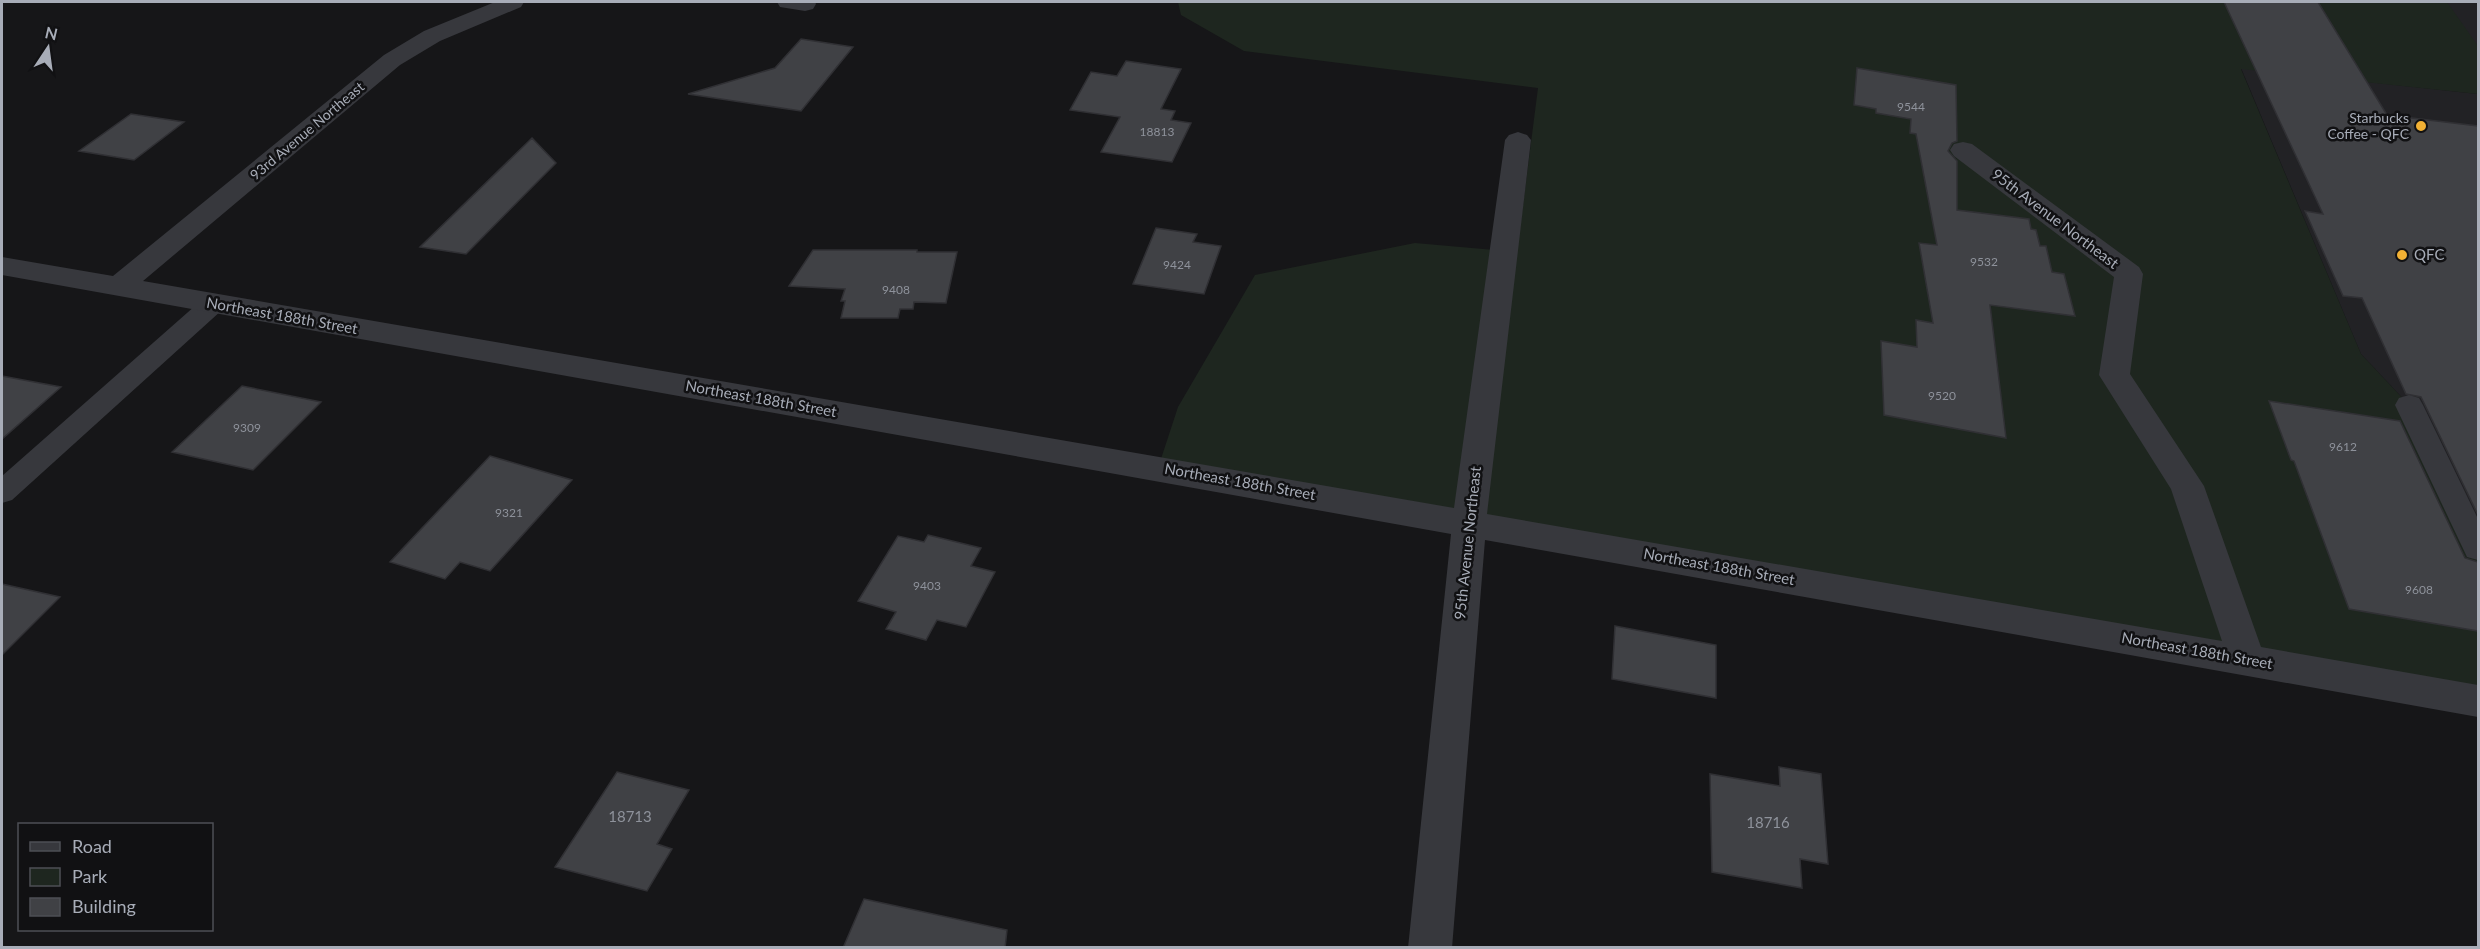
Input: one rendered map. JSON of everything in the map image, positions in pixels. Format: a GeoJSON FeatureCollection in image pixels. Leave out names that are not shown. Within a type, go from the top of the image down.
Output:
{"type":"FeatureCollection","features":[{"type":"Feature","properties":{"kind":"street","name":"93rd Avenue Northeast"},"geometry":{"type":"LineString","coordinates":[[117,288],[392,60],[432,36],[513,2]]}},
{"type":"Feature","properties":{"kind":"street","name":"95th Avenue Northeast"},"geometry":{"type":"LineString","coordinates":[[1430,948],[1469,522],[1518,140]]}},
{"type":"Feature","properties":{"kind":"street","name":"95th Avenue Northeast"},"geometry":{"type":"LineString","coordinates":[[1963,150],[2129,274],[2114,375],[2187,486],[2247,660]]}},
{"type":"Feature","properties":{"kind":"street","name":"Northeast 188th Street"},"geometry":{"type":"LineString","coordinates":[[2,266],[2478,701]]}},
{"type":"Feature","properties":{"kind":"lane"},"geometry":{"type":"LineString","coordinates":[[2,492],[213,304]]}},
{"type":"Feature","properties":{"kind":"lane"},"geometry":{"type":"LineString","coordinates":[[2409,405],[2478,549]]}},
{"type":"Feature","properties":{"kind":"shaded area"},"geometry":{"type":"Polygon","coordinates":[[[2443,2],[2478,2],[2478,50],[2443,2]]]}},
{"type":"Feature","properties":{"kind":"shaded area","name":"QFC"},"geometry":{"type":"Polygon","coordinates":[[[2241,68],[2478,94],[2478,549],[2409,405],[2361,354],[2241,68]]]}},
{"type":"Feature","properties":{"kind":"green space"},"geometry":{"type":"Polygon","coordinates":[[[1178,2],[2447,2],[2478,46],[2478,94],[2241,69],[2361,354],[2409,405],[2478,549],[2478,701],[1158,468],[1178,407],[1255,275],[1415,243],[1517,252],[1538,88],[1244,51],[1181,15],[1178,2]]]}},
{"type":"Feature","properties":{"kind":"building","name":"QFC"},"geometry":{"type":"Polygon","coordinates":[[[2224,2],[2318,2],[2387,115],[2478,126],[2478,515],[2421,397],[2406,394],[2362,298],[2343,296],[2305,211],[2323,214],[2224,2]]]}},
{"type":"Feature","properties":{"kind":"building"},"geometry":{"type":"Polygon","coordinates":[[[801,39],[853,47],[801,111],[688,94],[775,68],[801,39]]]}},
{"type":"Feature","properties":{"kind":"building"},"geometry":{"type":"Polygon","coordinates":[[[1126,61],[1181,69],[1161,109],[1175,111],[1171,120],[1191,123],[1172,162],[1101,152],[1120,117],[1070,110],[1091,72],[1117,76],[1126,61]]]}},
{"type":"Feature","properties":{"kind":"building"},"geometry":{"type":"Polygon","coordinates":[[[1857,68],[1956,85],[1957,141],[1952,143],[1948,151],[1957,161],[1957,210],[2029,219],[2031,229],[2036,230],[2040,246],[2046,246],[2052,272],[2064,274],[2075,316],[1990,305],[2006,438],[1884,415],[1881,341],[1917,347],[1916,320],[1933,323],[1919,243],[1937,245],[1916,134],[1910,133],[1911,119],[1876,113],[1876,109],[1854,105],[1857,68]]]}},
{"type":"Feature","properties":{"kind":"building"},"geometry":{"type":"Polygon","coordinates":[[[131,114],[184,122],[134,160],[79,151],[131,114]]]}},
{"type":"Feature","properties":{"kind":"building"},"geometry":{"type":"Polygon","coordinates":[[[532,138],[556,163],[466,254],[420,247],[532,138]]]}},
{"type":"Feature","properties":{"kind":"building"},"geometry":{"type":"Polygon","coordinates":[[[1156,228],[1197,234],[1193,242],[1221,246],[1204,294],[1133,284],[1156,228]]]}},
{"type":"Feature","properties":{"kind":"building"},"geometry":{"type":"Polygon","coordinates":[[[813,250],[957,252],[946,303],[914,302],[913,309],[900,309],[898,318],[841,318],[845,301],[841,301],[845,289],[789,286],[813,250]]]}},
{"type":"Feature","properties":{"kind":"building"},"geometry":{"type":"Polygon","coordinates":[[[2,376],[61,387],[2,439],[2,376]]]}},
{"type":"Feature","properties":{"kind":"building"},"geometry":{"type":"Polygon","coordinates":[[[242,386],[321,402],[253,470],[172,452],[242,386]]]}},
{"type":"Feature","properties":{"kind":"building"},"geometry":{"type":"Polygon","coordinates":[[[2269,401],[2400,421],[2465,558],[2478,562],[2478,631],[2349,609],[2269,401]]]}},
{"type":"Feature","properties":{"kind":"building"},"geometry":{"type":"Polygon","coordinates":[[[490,456],[572,480],[490,571],[460,562],[445,579],[390,562],[490,456]]]}},
{"type":"Feature","properties":{"kind":"building"},"geometry":{"type":"Polygon","coordinates":[[[928,535],[981,548],[971,566],[995,572],[966,627],[937,620],[926,640],[886,629],[896,612],[858,601],[898,536],[924,542],[928,535]]]}},
{"type":"Feature","properties":{"kind":"building"},"geometry":{"type":"Polygon","coordinates":[[[2,584],[60,597],[2,655],[2,584]]]}},
{"type":"Feature","properties":{"kind":"building"},"geometry":{"type":"Polygon","coordinates":[[[1615,626],[1716,645],[1716,698],[1612,679],[1615,626]]]}},
{"type":"Feature","properties":{"kind":"building"},"geometry":{"type":"Polygon","coordinates":[[[1779,767],[1821,774],[1828,864],[1800,859],[1802,888],[1712,872],[1710,774],[1780,786],[1779,767]]]}},
{"type":"Feature","properties":{"kind":"building"},"geometry":{"type":"Polygon","coordinates":[[[617,772],[689,790],[657,844],[672,849],[647,891],[555,867],[617,772]]]}},
{"type":"Feature","properties":{"kind":"building"},"geometry":{"type":"Polygon","coordinates":[[[864,899],[1007,930],[1005,948],[843,948],[864,899]]]}},
{"type":"Feature","properties":{"kind":"place","name":"Starbucks Coffee - QFC"},"geometry":{"type":"Point","coordinates":[2421,126]}},
{"type":"Feature","properties":{"kind":"place","name":"QFC"},"geometry":{"type":"Point","coordinates":[2402,255]}}]}
